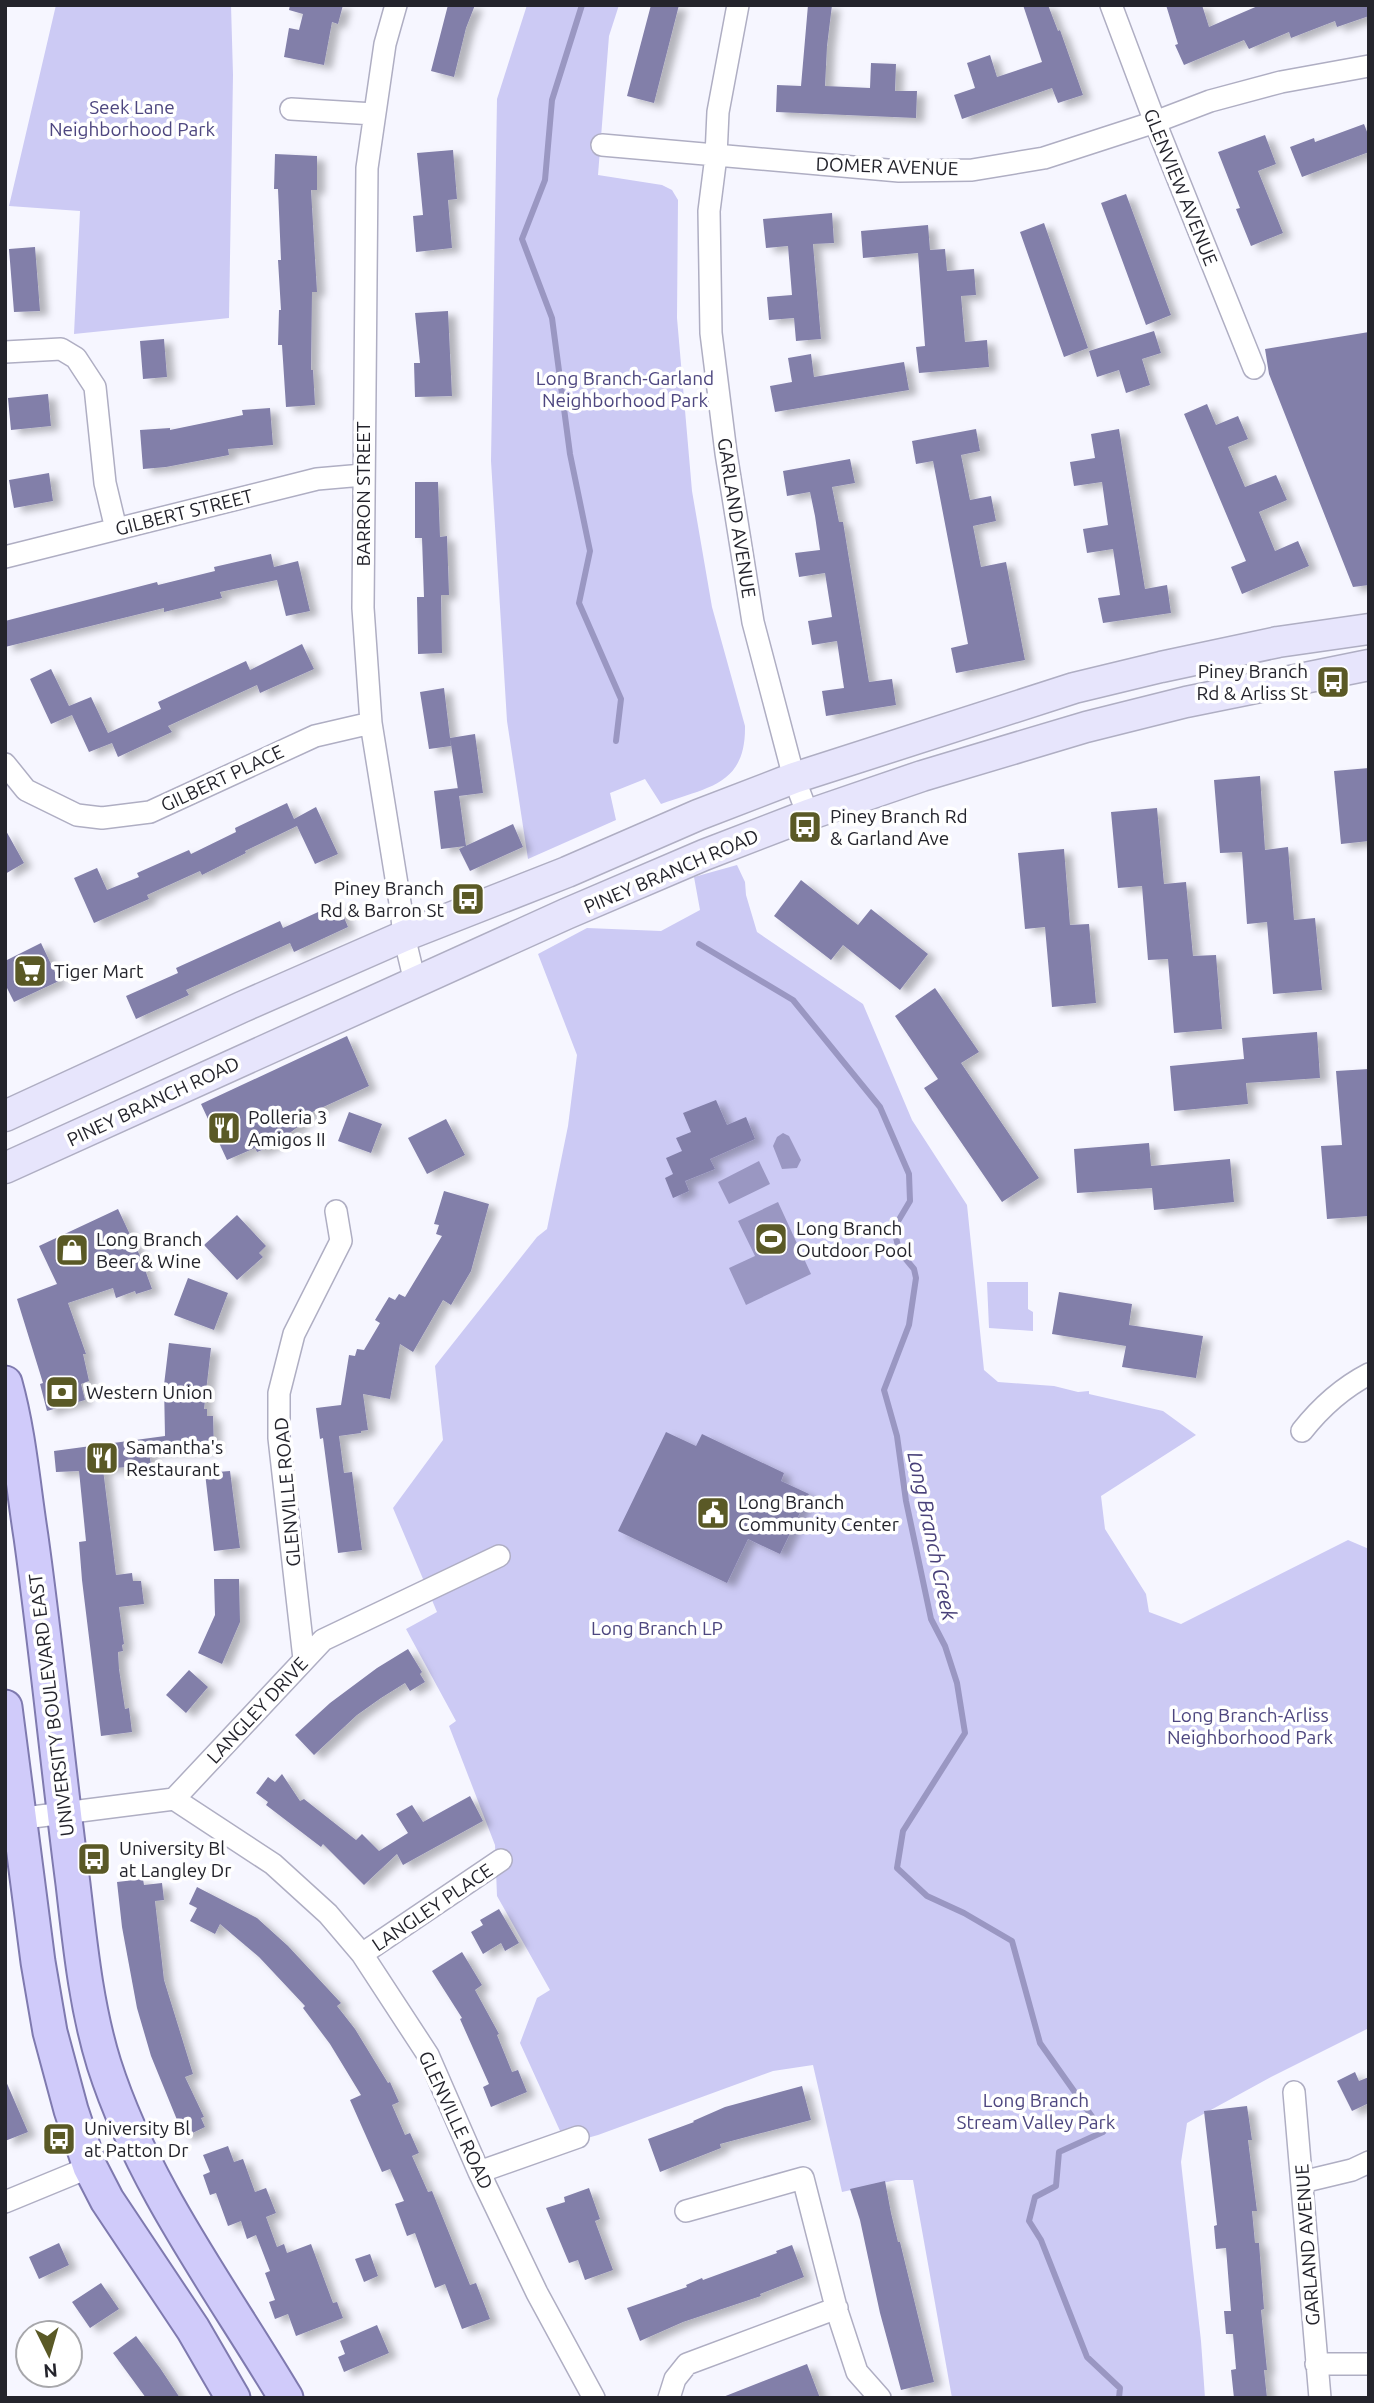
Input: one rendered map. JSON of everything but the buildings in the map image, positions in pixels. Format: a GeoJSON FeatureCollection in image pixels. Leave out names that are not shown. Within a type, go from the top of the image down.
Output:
{"type":"FeatureCollection","features":[{"type":"Feature","properties":{"kind":"main road","name":"PINEY BRANCH ROAD"},"geometry":{"type":"LineString","coordinates":[[5,1116],[404,936],[794,778],[1074,688],[1278,642],[1369,629]]}},
{"type":"Feature","properties":{"kind":"main road","name":"PINEY BRANCH ROAD"},"geometry":{"type":"LineString","coordinates":[[5,1168],[415,982],[704,855],[808,815],[922,776],[1086,727],[1186,702],[1369,665]]}},
{"type":"Feature","properties":{"kind":"main road","name":"UNIVERSITY BOULEVARD EAST"},"geometry":{"type":"LineString","coordinates":[[5,1383],[23,1484],[48,1659],[85,1980],[108,2075],[136,2147],[167,2206],[286,2398]]}},
{"type":"Feature","properties":{"kind":"main road"},"geometry":{"type":"LineString","coordinates":[[5,1707],[12,1820],[50,2032],[71,2110],[90,2166],[107,2200],[193,2329],[233,2398]]}},
{"type":"Feature","properties":{"kind":"street","name":"BARRON STREET"},"geometry":{"type":"LineString","coordinates":[[396,5],[384,44],[367,168],[363,608],[371,723],[404,936],[415,982]]}},
{"type":"Feature","properties":{"kind":"street","name":"GARLAND AVENUE"},"geometry":{"type":"LineString","coordinates":[[738,5],[718,112],[709,211],[711,333],[724,440],[753,622],[794,778],[808,815]]}},
{"type":"Feature","properties":{"kind":"street","name":"GLENVIEW AVENUE"},"geometry":{"type":"LineString","coordinates":[[1111,5],[1254,368]]}},
{"type":"Feature","properties":{"kind":"street","name":"DOMER AVENUE"},"geometry":{"type":"LineString","coordinates":[[601,145],[899,171],[972,170],[1044,158],[1210,101],[1282,82],[1369,66]]}},
{"type":"Feature","properties":{"kind":"street"},"geometry":{"type":"LineString","coordinates":[[291,109],[374,114]]}},
{"type":"Feature","properties":{"kind":"street"},"geometry":{"type":"LineString","coordinates":[[5,352],[61,349],[76,358],[95,387],[106,483],[116,529]]}},
{"type":"Feature","properties":{"kind":"street","name":"GILBERT STREET"},"geometry":{"type":"LineString","coordinates":[[5,557],[317,479],[363,475]]}},
{"type":"Feature","properties":{"kind":"street","name":"GILBERT PLACE"},"geometry":{"type":"LineString","coordinates":[[5,764],[26,790],[77,815],[102,818],[150,812],[315,736],[371,723]]}},
{"type":"Feature","properties":{"kind":"street","name":"GLENVILLE ROAD"},"geometry":{"type":"LineString","coordinates":[[304,1659],[279,1438],[279,1393],[294,1334],[341,1241],[336,1212]]}},
{"type":"Feature","properties":{"kind":"street"},"geometry":{"type":"LineString","coordinates":[[1302,1431],[1320,1408],[1352,1382],[1369,1374]]}},
{"type":"Feature","properties":{"kind":"street","name":"LANGLEY DRIVE"},"geometry":{"type":"LineString","coordinates":[[174,1800],[323,1640],[499,1556]]}},
{"type":"Feature","properties":{"kind":"street"},"geometry":{"type":"LineString","coordinates":[[12,1820],[174,1800]]}},
{"type":"Feature","properties":{"kind":"street","name":"GLENVILLE ROAD"},"geometry":{"type":"LineString","coordinates":[[174,1800],[273,1864],[328,1914],[362,1954],[428,2055],[479,2172],[537,2293],[594,2398]]}},
{"type":"Feature","properties":{"kind":"street","name":"LANGLEY PLACE"},"geometry":{"type":"LineString","coordinates":[[362,1954],[501,1860]]}},
{"type":"Feature","properties":{"kind":"street","name":"GARLAND AVENUE"},"geometry":{"type":"LineString","coordinates":[[1294,2092],[1320,2398]]}},
{"type":"Feature","properties":{"kind":"street"},"geometry":{"type":"LineString","coordinates":[[479,2172],[578,2137]]}},
{"type":"Feature","properties":{"kind":"street"},"geometry":{"type":"LineString","coordinates":[[1302,2182],[1352,2170],[1369,2162]]}},
{"type":"Feature","properties":{"kind":"street"},"geometry":{"type":"LineString","coordinates":[[5,2202],[90,2166]]}},
{"type":"Feature","properties":{"kind":"street"},"geometry":{"type":"LineString","coordinates":[[686,2211],[803,2178],[837,2308],[857,2372],[880,2398]]}},
{"type":"Feature","properties":{"kind":"street"},"geometry":{"type":"LineString","coordinates":[[669,2398],[678,2374],[690,2362],[837,2308]]}},
{"type":"Feature","properties":{"kind":"street"},"geometry":{"type":"LineString","coordinates":[[1316,2364],[1369,2364]]}},
{"type":"Feature","properties":{"kind":"green space","name":"Seek Lane Neighborhood Park"},"geometry":{"type":"Polygon","coordinates":[[[56,5],[231,5],[233,75],[229,318],[74,334],[80,211],[9,206],[56,5]]]}},
{"type":"Feature","properties":{"kind":"green space","name":"Long Branch-Garland Neighborhood Park"},"geometry":{"type":"Polygon","coordinates":[[[527,5],[619,5],[609,36],[598,175],[662,185],[672,190],[678,200],[677,318],[692,491],[712,607],[745,726],[744,746],[739,761],[721,781],[661,804],[645,779],[610,793],[616,820],[528,859],[507,721],[491,461],[497,99],[527,5]]]}},
{"type":"Feature","properties":{"kind":"green space"},"geometry":{"type":"Polygon","coordinates":[[[737,865],[745,882],[757,932],[863,1004],[912,1120],[967,1205],[984,1370],[998,1382],[1089,1391],[1089,1394],[1163,1411],[1196,1435],[1101,1496],[1105,1529],[1146,1594],[1149,1612],[1181,1624],[1348,1540],[1369,1549],[1369,2028],[1187,2123],[1181,2162],[1205,2398],[952,2398],[913,2180],[896,2180],[842,2192],[813,2065],[773,2071],[598,2135],[566,2144],[520,2043],[537,1998],[550,1990],[497,1896],[495,1845],[449,1726],[456,1721],[406,1629],[437,1612],[393,1508],[443,1440],[435,1366],[537,1237],[547,1229],[568,1126],[577,1055],[538,954],[587,928],[661,931],[700,910],[694,877],[737,865]]]}},
{"type":"Feature","properties":{"kind":"green space"},"geometry":{"type":"Polygon","coordinates":[[[987,1282],[1028,1282],[1028,1309],[1033,1312],[1033,1331],[989,1328],[987,1282]]]}},
{"type":"Feature","properties":{"kind":"shaded area"},"geometry":{"type":"Polygon","coordinates":[[[783,1133],[789,1136],[801,1160],[797,1168],[782,1169],[773,1146],[777,1137],[783,1133]]]}},
{"type":"Feature","properties":{"kind":"shaded area"},"geometry":{"type":"Polygon","coordinates":[[[759,1161],[770,1184],[729,1204],[718,1182],[759,1161]]]}},
{"type":"Feature","properties":{"kind":"shaded area","name":"Long Branch Outdoor Pool"},"geometry":{"type":"Polygon","coordinates":[[[778,1202],[811,1274],[746,1305],[729,1268],[755,1256],[738,1221],[778,1202]]]}},
{"type":"Feature","properties":{"kind":"waterway","name":"Long Branch Creek"},"geometry":{"type":"LineString","coordinates":[[582,5],[552,100],[545,180],[522,239],[552,318],[570,454],[590,551],[579,603],[621,699],[616,741]]}},
{"type":"Feature","properties":{"kind":"waterway","name":"Long Branch Creek"},"geometry":{"type":"LineString","coordinates":[[699,944],[793,1000],[880,1107],[909,1174],[910,1201],[894,1228],[899,1251],[914,1269],[916,1278],[909,1325],[884,1390],[897,1436],[906,1501],[931,1619],[945,1646],[957,1683],[965,1733],[903,1831],[897,1868],[927,1896],[964,1913],[1012,1941],[1040,2043],[1103,2132],[1059,2152],[1056,2186],[1035,2197],[1029,2221],[1041,2240],[1087,2357],[1120,2388],[1119,2398]]}},
{"type":"Feature","properties":{"kind":"place","name":"Piney Branch Rd & Arliss St"},"geometry":{"type":"Point","coordinates":[1333,682]}},
{"type":"Feature","properties":{"kind":"place","name":"Piney Branch Rd & Garland Ave"},"geometry":{"type":"Point","coordinates":[805,827]}},
{"type":"Feature","properties":{"kind":"place","name":"Piney Branch Rd & Barron St"},"geometry":{"type":"Point","coordinates":[468,899]}},
{"type":"Feature","properties":{"kind":"place","name":"Tiger Mart"},"geometry":{"type":"Point","coordinates":[30,971]}},
{"type":"Feature","properties":{"kind":"place","name":"Polleria 3 Amigos II"},"geometry":{"type":"Point","coordinates":[224,1128]}},
{"type":"Feature","properties":{"kind":"place","name":"Long Branch Outdoor Pool"},"geometry":{"type":"Point","coordinates":[771,1239]}},
{"type":"Feature","properties":{"kind":"place","name":"Long Branch Beer & Wine"},"geometry":{"type":"Point","coordinates":[72,1250]}},
{"type":"Feature","properties":{"kind":"place","name":"Western Union"},"geometry":{"type":"Point","coordinates":[62,1392]}},
{"type":"Feature","properties":{"kind":"place","name":"Samantha's Restaurant"},"geometry":{"type":"Point","coordinates":[102,1458]}},
{"type":"Feature","properties":{"kind":"place","name":"Long Branch Community Center"},"geometry":{"type":"Point","coordinates":[713,1513]}},
{"type":"Feature","properties":{"kind":"place","name":"University Bl at Langley Dr"},"geometry":{"type":"Point","coordinates":[94,1859]}},
{"type":"Feature","properties":{"kind":"place","name":"University Bl at Patton Dr"},"geometry":{"type":"Point","coordinates":[59,2139]}},
{"type":"Feature","properties":{"kind":"park label","name":"Long Branch LP"},"geometry":{"type":"Point","coordinates":[657,1628]}},
{"type":"Feature","properties":{"kind":"park label","name":"Long Branch-Arliss Neighborhood Park"},"geometry":{"type":"Point","coordinates":[1250,1726]}},
{"type":"Feature","properties":{"kind":"park label","name":"Long Branch Stream Valley Park"},"geometry":{"type":"Point","coordinates":[1036,2111]}}]}
